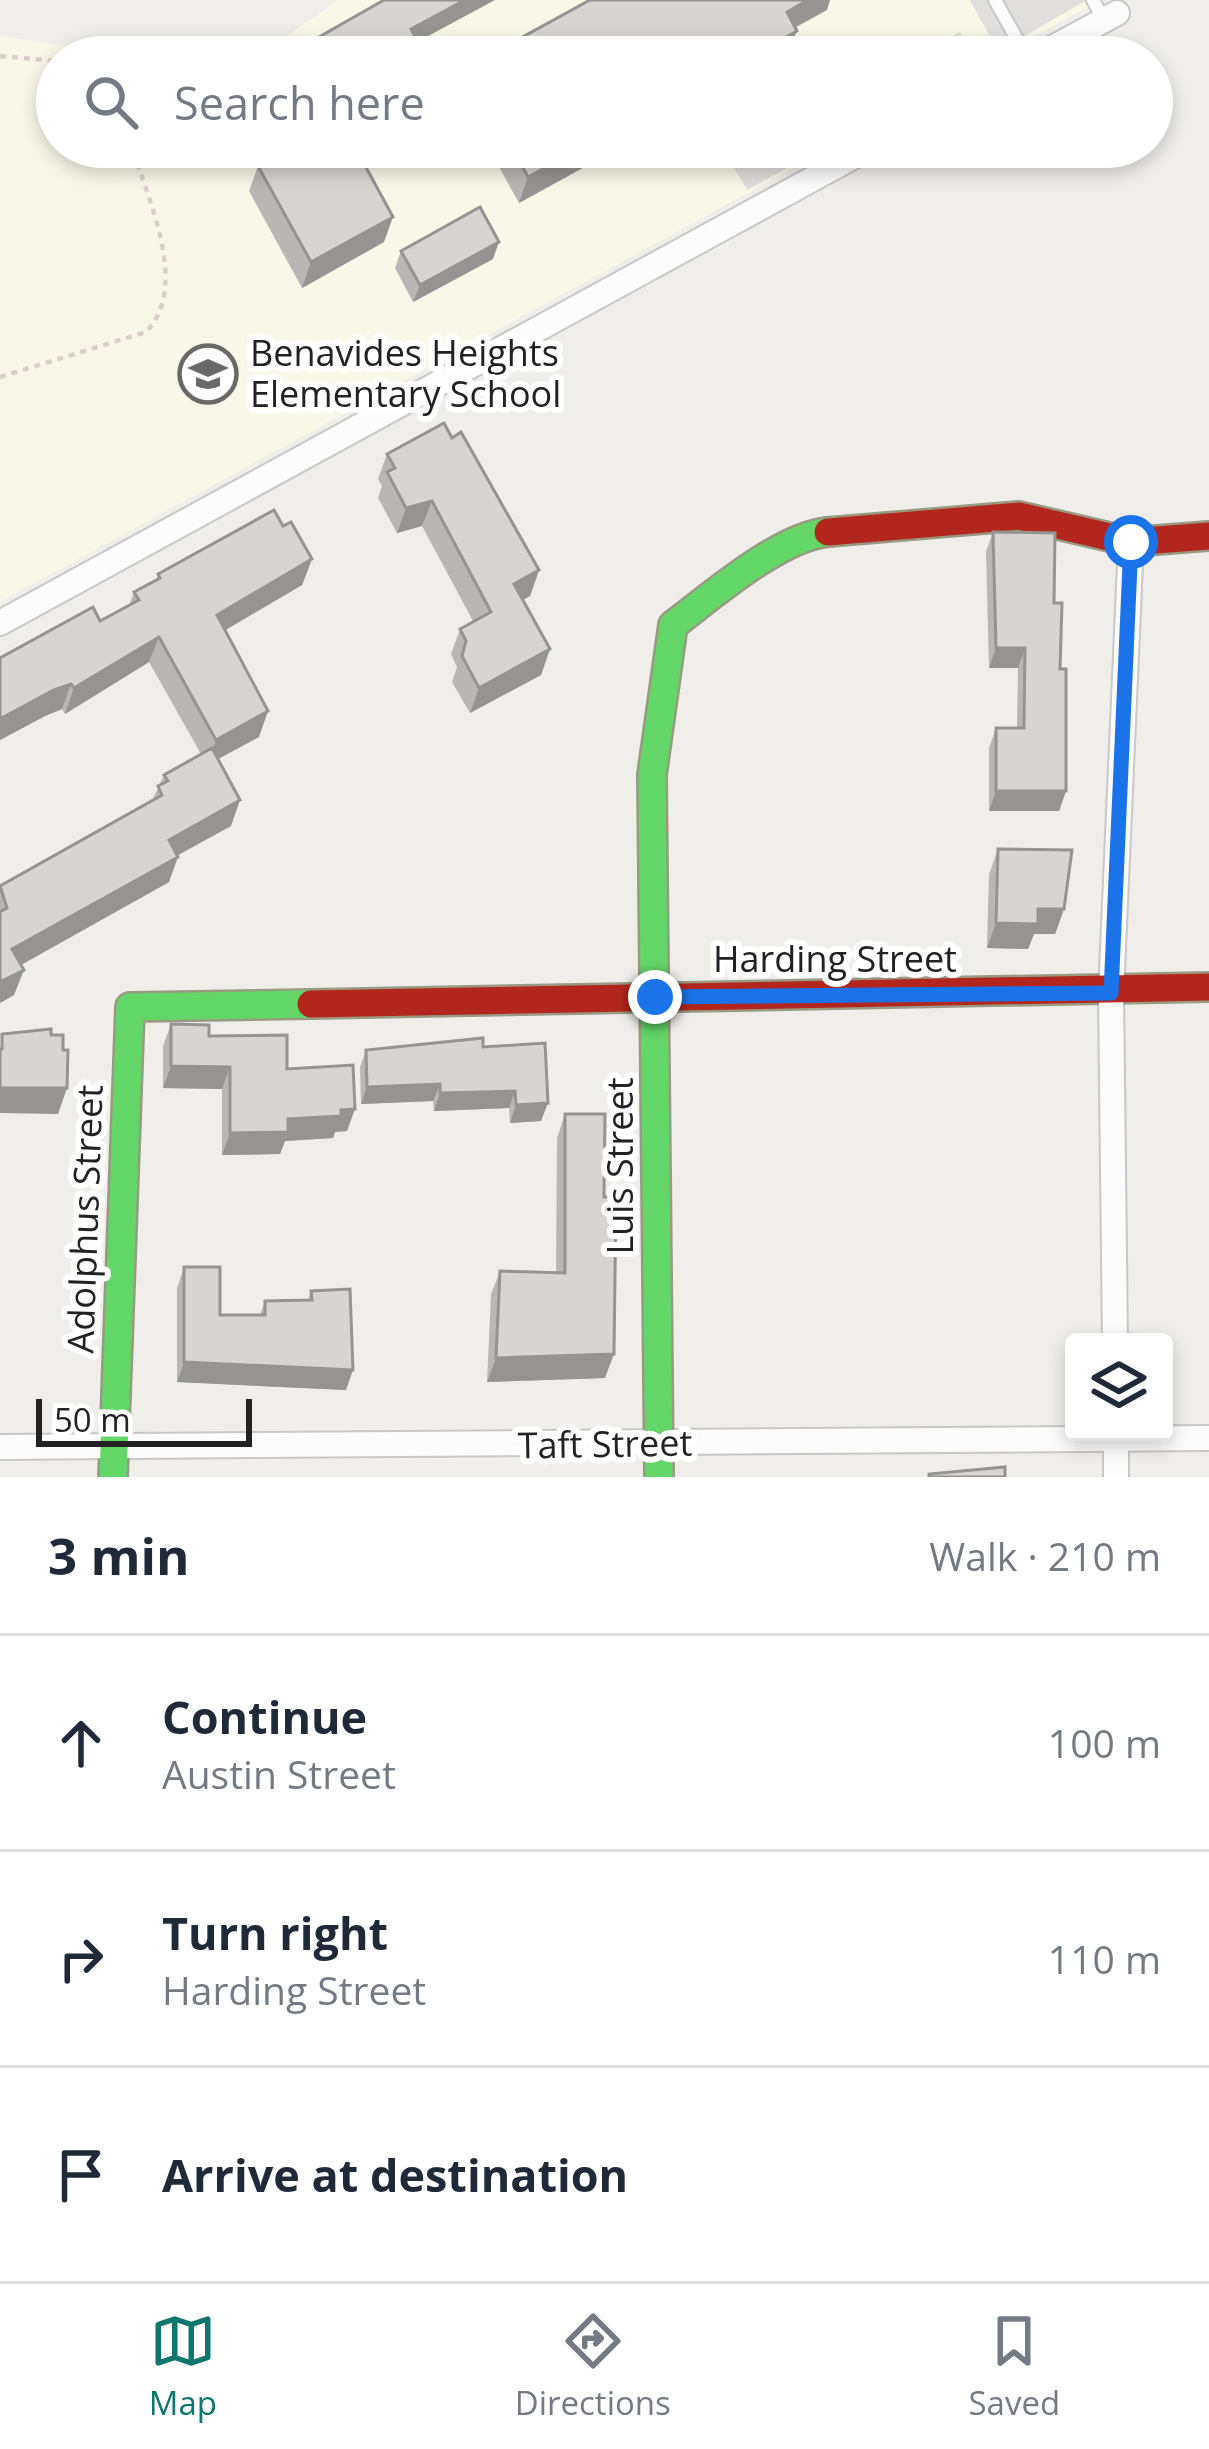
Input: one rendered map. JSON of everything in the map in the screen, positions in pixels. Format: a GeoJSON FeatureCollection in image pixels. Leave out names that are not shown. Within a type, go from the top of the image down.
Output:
{"type":"FeatureCollection","features":[{"type":"Feature","properties":{"kind":"street"},"geometry":{"type":"LineString","coordinates":[[1064,36],[1104,11]]}},
{"type":"Feature","properties":{"kind":"street"},"geometry":{"type":"LineString","coordinates":[[0,623],[833,168]]}},
{"type":"Feature","properties":{"kind":"street","name":"Luis Street"},"geometry":{"type":"LineString","coordinates":[[659,1477],[652,775],[673,625],[737,577],[810,534],[1019,516],[1131,542],[1209,536]]}},
{"type":"Feature","properties":{"kind":"street"},"geometry":{"type":"LineString","coordinates":[[1115,1333],[1111,993],[1131,542]]}},
{"type":"Feature","properties":{"kind":"street","name":"Harding Street"},"geometry":{"type":"LineString","coordinates":[[128,1036],[130,1007],[1111,993],[1209,987]]}},
{"type":"Feature","properties":{"kind":"street","name":"Adolphus Street"},"geometry":{"type":"LineString","coordinates":[[112,1463],[128,1036]]}},
{"type":"Feature","properties":{"kind":"street","name":"Taft Street"},"geometry":{"type":"LineString","coordinates":[[0,1447],[112,1463],[1065,1436]]}},
{"type":"Feature","properties":{"kind":"street","name":"Taft Street"},"geometry":{"type":"LineString","coordinates":[[1173,1437],[1209,1438]]}},
{"type":"Feature","properties":{"kind":"street"},"geometry":{"type":"LineString","coordinates":[[1116,1441],[1116,1477]]}},
{"type":"Feature","properties":{"kind":"lane"},"geometry":{"type":"LineString","coordinates":[[995,0],[1018,36]]}},
{"type":"Feature","properties":{"kind":"path"},"geometry":{"type":"LineString","coordinates":[[0,56],[36,59]]}},
{"type":"Feature","properties":{"kind":"path"},"geometry":{"type":"LineString","coordinates":[[0,377],[146,332],[158,320],[165,274],[137,168]]}},
{"type":"Feature","properties":{"kind":"shaded area"},"geometry":{"type":"Polygon","coordinates":[[[338,0],[1101,0],[1035,36],[287,36],[338,0]]]}},
{"type":"Feature","properties":{"kind":"shaded area"},"geometry":{"type":"Polygon","coordinates":[[[970,0],[1087,0],[1024,36],[990,36],[970,0]]]}},
{"type":"Feature","properties":{"kind":"shaded area","name":"Benavides Heights Elementary School"},"geometry":{"type":"Polygon","coordinates":[[[0,36],[36,41],[36,168],[794,168],[0,602],[0,36]]]}},
{"type":"Feature","properties":{"kind":"shaded area"},"geometry":{"type":"Polygon","coordinates":[[[734,168],[787,168],[747,190],[734,168]]]}},
{"type":"Feature","properties":{"kind":"building"},"geometry":{"type":"Polygon","coordinates":[[[384,0],[465,0],[411,29],[415,36],[321,36],[384,0]]]}},
{"type":"Feature","properties":{"kind":"building"},"geometry":{"type":"Polygon","coordinates":[[[590,0],[808,0],[787,12],[797,31],[788,36],[524,36],[590,0]]]}},
{"type":"Feature","properties":{"kind":"building"},"geometry":{"type":"Polygon","coordinates":[[[259,168],[366,168],[393,217],[311,262],[259,168]]]}},
{"type":"Feature","properties":{"kind":"building"},"geometry":{"type":"Polygon","coordinates":[[[523,168],[544,168],[528,177],[523,168]]]}},
{"type":"Feature","properties":{"kind":"building"},"geometry":{"type":"Polygon","coordinates":[[[480,207],[499,242],[420,285],[401,251],[480,207]]]}},
{"type":"Feature","properties":{"kind":"building"},"geometry":{"type":"Polygon","coordinates":[[[444,423],[452,438],[461,432],[539,570],[514,584],[550,649],[479,688],[462,656],[466,641],[460,629],[491,612],[432,501],[406,508],[387,472],[395,468],[387,454],[444,423]]]}},
{"type":"Feature","properties":{"kind":"building"},"geometry":{"type":"Polygon","coordinates":[[[274,510],[283,526],[291,522],[312,559],[217,615],[268,711],[216,740],[159,637],[74,688],[71,684],[54,690],[0,719],[0,658],[93,607],[100,621],[139,600],[134,592],[160,578],[158,574],[274,510]]]}},
{"type":"Feature","properties":{"kind":"building"},"geometry":{"type":"Polygon","coordinates":[[[993,532],[1055,533],[1054,603],[1062,603],[1060,669],[1066,669],[1066,791],[996,791],[996,728],[1024,728],[1025,648],[996,648],[993,532]]]}},
{"type":"Feature","properties":{"kind":"building"},"geometry":{"type":"Polygon","coordinates":[[[212,748],[240,800],[169,840],[178,857],[12,949],[24,970],[0,982],[0,912],[7,908],[0,886],[162,795],[158,786],[168,781],[164,775],[212,748]]]}},
{"type":"Feature","properties":{"kind":"building"},"geometry":{"type":"Polygon","coordinates":[[[998,849],[1072,850],[1064,909],[1038,909],[1038,924],[996,923],[998,849]]]}},
{"type":"Feature","properties":{"kind":"building"},"geometry":{"type":"Polygon","coordinates":[[[171,1024],[209,1025],[209,1036],[287,1035],[287,1069],[353,1065],[355,1109],[341,1110],[341,1116],[288,1119],[288,1132],[230,1133],[230,1067],[171,1066],[171,1024]]]}},
{"type":"Feature","properties":{"kind":"building"},"geometry":{"type":"Polygon","coordinates":[[[51,1029],[51,1035],[63,1035],[63,1050],[68,1050],[67,1088],[0,1088],[2,1034],[51,1029]]]}},
{"type":"Feature","properties":{"kind":"building"},"geometry":{"type":"Polygon","coordinates":[[[483,1038],[483,1047],[545,1043],[548,1103],[516,1105],[515,1091],[440,1093],[440,1084],[367,1087],[366,1050],[483,1038]]]}},
{"type":"Feature","properties":{"kind":"building"},"geometry":{"type":"Polygon","coordinates":[[[565,1114],[605,1114],[604,1197],[616,1197],[614,1354],[496,1358],[500,1271],[565,1273],[565,1114]]]}},
{"type":"Feature","properties":{"kind":"building"},"geometry":{"type":"Polygon","coordinates":[[[184,1267],[220,1267],[220,1315],[265,1315],[265,1301],[312,1300],[311,1291],[350,1289],[353,1370],[184,1362],[184,1267]]]}},
{"type":"Feature","properties":{"kind":"building"},"geometry":{"type":"Polygon","coordinates":[[[1005,1467],[1005,1477],[929,1477],[929,1474],[1005,1467]]]}},
{"type":"Feature","properties":{"kind":"traffic: fast"},"geometry":{"type":"LineString","coordinates":[[659,1477],[652,775],[673,625],[768,556],[828,532]]}},
{"type":"Feature","properties":{"kind":"traffic: fast"},"geometry":{"type":"LineString","coordinates":[[113,1477],[130,1007],[311,1004]]}},
{"type":"Feature","properties":{"kind":"traffic: jam"},"geometry":{"type":"LineString","coordinates":[[828,532],[1019,516],[1131,542],[1209,536]]}},
{"type":"Feature","properties":{"kind":"traffic: jam"},"geometry":{"type":"LineString","coordinates":[[311,1004],[1209,987]]}},
{"type":"Feature","properties":{"kind":"place","name":"Benavides Heights Elementary School"},"geometry":{"type":"Point","coordinates":[208,374]}},
{"type":"Feature","properties":{"kind":"route"},"geometry":{"type":"LineString","coordinates":[[655,997],[1111,993],[1131,542]]}}]}
